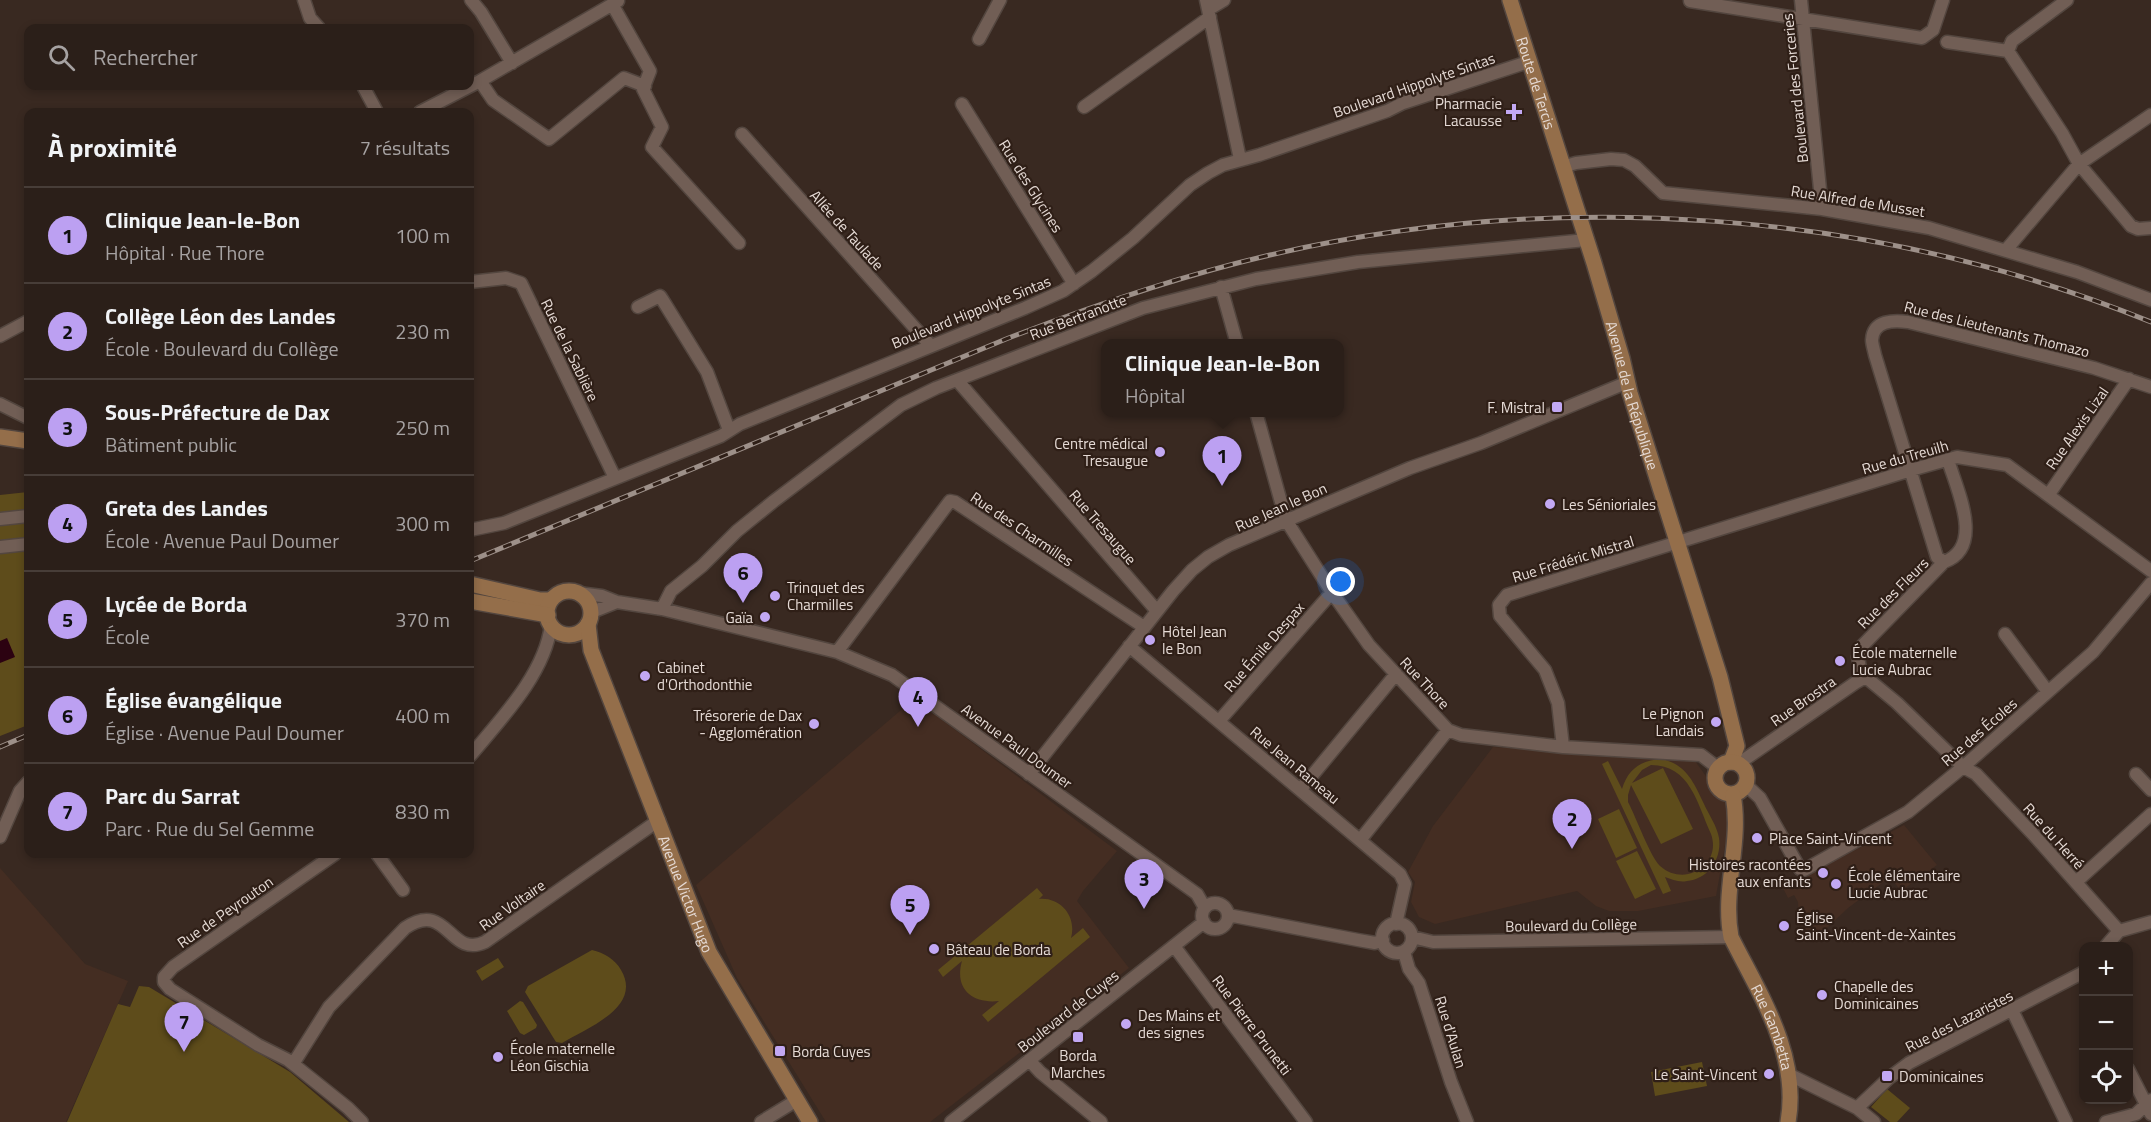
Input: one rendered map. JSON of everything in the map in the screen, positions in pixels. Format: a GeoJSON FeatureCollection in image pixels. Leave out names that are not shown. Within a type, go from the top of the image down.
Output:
{"type":"FeatureCollection","features":[{"type":"Feature","properties":{"kind":"main road","name":"Route de Tercis"},"geometry":{"type":"LineString","coordinates":[[1509,0],[1562,167]]}},
{"type":"Feature","properties":{"kind":"main road","name":"Avenue de la République"},"geometry":{"type":"LineString","coordinates":[[1562,167],[1701,614],[1735,734],[1737,746],[1729,764]]}},
{"type":"Feature","properties":{"kind":"main road"},"geometry":{"type":"LineString","coordinates":[[0,437],[24,440]]}},
{"type":"Feature","properties":{"kind":"main road"},"geometry":{"type":"LineString","coordinates":[[474,585],[540,600],[555,624],[582,631],[590,618],[590,603],[578,593],[564,592],[555,624]]}},
{"type":"Feature","properties":{"kind":"main road","name":"Avenue Victor Hugo"},"geometry":{"type":"LineString","coordinates":[[474,602],[555,624],[591,650]]}},
{"type":"Feature","properties":{"kind":"main road","name":"Avenue Victor Hugo"},"geometry":{"type":"LineString","coordinates":[[590,618],[591,650],[709,952],[810,1122]]}},
{"type":"Feature","properties":{"kind":"main road"},"geometry":{"type":"LineString","coordinates":[[1729,764],[1742,766],[1747,775],[1746,785],[1741,792],[1733,795],[1722,792],[1715,784],[1714,778],[1729,764]]}},
{"type":"Feature","properties":{"kind":"main road"},"geometry":{"type":"LineString","coordinates":[[1731,937],[1730,892],[1736,818],[1733,795]]}},
{"type":"Feature","properties":{"kind":"main road","name":"Rue Gambetta"},"geometry":{"type":"LineString","coordinates":[[1731,937],[1772,1016],[1790,1075],[1791,1104],[1788,1122]]}},
{"type":"Feature","properties":{"kind":"street"},"geometry":{"type":"LineString","coordinates":[[304,0],[310,18],[315,24]]}},
{"type":"Feature","properties":{"kind":"street"},"geometry":{"type":"LineString","coordinates":[[471,0],[482,12],[512,63]]}},
{"type":"Feature","properties":{"kind":"street"},"geometry":{"type":"LineString","coordinates":[[978,39],[1000,0]]}},
{"type":"Feature","properties":{"kind":"street"},"geometry":{"type":"LineString","coordinates":[[1084,107],[1208,9],[1224,0]]}},
{"type":"Feature","properties":{"kind":"street","name":"Boulevard des Forceries"},"geometry":{"type":"LineString","coordinates":[[1801,0],[1822,209]]}},
{"type":"Feature","properties":{"kind":"street"},"geometry":{"type":"LineString","coordinates":[[1690,2],[1922,38],[1932,30],[1943,0]]}},
{"type":"Feature","properties":{"kind":"street"},"geometry":{"type":"LineString","coordinates":[[2008,51],[2012,41],[2067,0]]}},
{"type":"Feature","properties":{"kind":"street"},"geometry":{"type":"LineString","coordinates":[[474,84],[616,2],[650,71],[644,89],[662,127],[652,147],[739,243]]}},
{"type":"Feature","properties":{"kind":"street"},"geometry":{"type":"LineString","coordinates":[[1208,9],[1240,159]]}},
{"type":"Feature","properties":{"kind":"street"},"geometry":{"type":"LineString","coordinates":[[1947,42],[2008,51],[2062,133],[2079,164],[2131,226],[2138,229],[2151,228]]}},
{"type":"Feature","properties":{"kind":"street","name":"Boulevard Hippolyte Sintas"},"geometry":{"type":"LineString","coordinates":[[474,529],[504,524],[720,436],[740,424],[1024,308],[1074,284],[1133,238],[1190,185],[1223,165],[1259,155],[1387,111],[1403,103],[1528,62]]}},
{"type":"Feature","properties":{"kind":"street"},"geometry":{"type":"LineString","coordinates":[[480,81],[493,100],[549,139],[624,78],[645,86]]}},
{"type":"Feature","properties":{"kind":"street"},"geometry":{"type":"LineString","coordinates":[[365,90],[374,108]]}},
{"type":"Feature","properties":{"kind":"street"},"geometry":{"type":"LineString","coordinates":[[428,108],[463,90]]}},
{"type":"Feature","properties":{"kind":"street","name":"Rue des Glycines"},"geometry":{"type":"LineString","coordinates":[[962,104],[1074,284]]}},
{"type":"Feature","properties":{"kind":"street"},"geometry":{"type":"LineString","coordinates":[[2006,250],[2079,164],[2151,115]]}},
{"type":"Feature","properties":{"kind":"street","name":"Allée de Taulade"},"geometry":{"type":"LineString","coordinates":[[742,134],[931,346]]}},
{"type":"Feature","properties":{"kind":"street","name":"Rue Alfred de Musset"},"geometry":{"type":"LineString","coordinates":[[1562,167],[1611,159],[1624,160],[1635,165],[1663,193],[1822,209],[1929,228],[2077,272],[2151,300]]}},
{"type":"Feature","properties":{"kind":"street","name":"Rue Bertranotte"},"geometry":{"type":"LineString","coordinates":[[662,609],[671,591],[702,566],[737,531],[910,398],[1143,308],[1221,287],[1358,262],[1586,240]]}},
{"type":"Feature","properties":{"kind":"street","name":"Rue de la Sablière"},"geometry":{"type":"LineString","coordinates":[[474,282],[506,278],[521,283],[615,478]]}},
{"type":"Feature","properties":{"kind":"street"},"geometry":{"type":"LineString","coordinates":[[1221,287],[1236,339]]}},
{"type":"Feature","properties":{"kind":"street"},"geometry":{"type":"LineString","coordinates":[[638,307],[660,296],[663,299],[706,372],[729,430]]}},
{"type":"Feature","properties":{"kind":"street","name":"Rue des Lieutenants Thomazo"},"geometry":{"type":"LineString","coordinates":[[1911,470],[1875,355],[1872,338],[1884,322],[1893,320],[1908,322],[2094,368],[2151,387]]}},
{"type":"Feature","properties":{"kind":"street"},"geometry":{"type":"LineString","coordinates":[[0,336],[24,323]]}},
{"type":"Feature","properties":{"kind":"street","name":"Rue Alexis Lizal"},"geometry":{"type":"LineString","coordinates":[[2049,494],[2129,379]]}},
{"type":"Feature","properties":{"kind":"street","name":"Rue Tresaugue"},"geometry":{"type":"LineString","coordinates":[[957,380],[1157,611]]}},
{"type":"Feature","properties":{"kind":"street","name":"Rue Jean le Bon"},"geometry":{"type":"LineString","coordinates":[[1029,774],[1157,611],[1192,570],[1208,557],[1286,520],[1410,468],[1481,443],[1628,382]]}},
{"type":"Feature","properties":{"kind":"street"},"geometry":{"type":"LineString","coordinates":[[0,405],[24,416]]}},
{"type":"Feature","properties":{"kind":"street","name":"Rue Thore"},"geometry":{"type":"LineString","coordinates":[[1257,417],[1286,520],[1369,645],[1448,730],[1461,735],[1563,747],[1701,755],[1729,764]]}},
{"type":"Feature","properties":{"kind":"street","name":"Rue du Treuilh"},"geometry":{"type":"LineString","coordinates":[[1677,542],[1957,457],[2007,465],[2151,571]]}},
{"type":"Feature","properties":{"kind":"street","name":"Rue des Fleurs"},"geometry":{"type":"LineString","coordinates":[[1862,679],[1858,657],[1863,645],[1944,562],[1953,559],[1961,552],[1967,533],[1965,518],[1948,460]]}},
{"type":"Feature","properties":{"kind":"street","name":"Rue des Fleurs"},"geometry":{"type":"LineString","coordinates":[[1911,470],[1937,557],[1944,562]]}},
{"type":"Feature","properties":{"kind":"street","name":"Rue des Charmilles"},"geometry":{"type":"LineString","coordinates":[[837,652],[950,501],[955,502],[1144,627]]}},
{"type":"Feature","properties":{"kind":"street"},"geometry":{"type":"LineString","coordinates":[[0,519],[24,516]]}},
{"type":"Feature","properties":{"kind":"street","name":"Rue Frédéric Mistral"},"geometry":{"type":"LineString","coordinates":[[1563,747],[1558,703],[1545,670],[1500,616],[1499,605],[1507,596],[1677,542]]}},
{"type":"Feature","properties":{"kind":"street"},"geometry":{"type":"LineString","coordinates":[[0,547],[24,544]]}},
{"type":"Feature","properties":{"kind":"street","name":"Rue des Écoles"},"geometry":{"type":"LineString","coordinates":[[1746,785],[1760,798],[1800,869],[1804,870],[1908,812],[1963,767],[2093,652],[2150,585]]}},
{"type":"Feature","properties":{"kind":"street","name":"Avenue Paul Doumer"},"geometry":{"type":"LineString","coordinates":[[578,593],[662,609],[837,652],[892,675],[1197,894],[1206,908]]}},
{"type":"Feature","properties":{"kind":"street","name":"Rue Émile Despax"},"geometry":{"type":"LineString","coordinates":[[1219,721],[1333,594]]}},
{"type":"Feature","properties":{"kind":"street"},"geometry":{"type":"LineString","coordinates":[[590,618],[617,602]]}},
{"type":"Feature","properties":{"kind":"street"},"geometry":{"type":"LineString","coordinates":[[474,751],[522,695],[555,624]]}},
{"type":"Feature","properties":{"kind":"street"},"geometry":{"type":"LineString","coordinates":[[2005,634],[2048,692]]}},
{"type":"Feature","properties":{"kind":"street","name":"Rue Jean Rameau"},"geometry":{"type":"LineString","coordinates":[[1129,646],[1400,874],[1405,884],[1396,924]]}},
{"type":"Feature","properties":{"kind":"street"},"geometry":{"type":"LineString","coordinates":[[1301,789],[1396,674]]}},
{"type":"Feature","properties":{"kind":"street"},"geometry":{"type":"LineString","coordinates":[[1862,679],[1868,679],[1897,703],[1963,767]]}},
{"type":"Feature","properties":{"kind":"street","name":"Rue Brostra"},"geometry":{"type":"LineString","coordinates":[[1729,764],[1862,679]]}},
{"type":"Feature","properties":{"kind":"street"},"geometry":{"type":"LineString","coordinates":[[1361,839],[1448,730]]}},
{"type":"Feature","properties":{"kind":"street","name":"Rue du Herré"},"geometry":{"type":"LineString","coordinates":[[1963,767],[1976,774],[2120,931]]}},
{"type":"Feature","properties":{"kind":"street"},"geometry":{"type":"LineString","coordinates":[[2136,774],[2151,790]]}},
{"type":"Feature","properties":{"kind":"street"},"geometry":{"type":"LineString","coordinates":[[0,837],[24,786]]}},
{"type":"Feature","properties":{"kind":"street"},"geometry":{"type":"LineString","coordinates":[[2076,882],[2151,814]]}},
{"type":"Feature","properties":{"kind":"street","name":"Rue Voltaire"},"geometry":{"type":"LineString","coordinates":[[292,1064],[329,1007],[416,920],[427,918],[435,920],[462,943],[477,946],[659,820]]}},
{"type":"Feature","properties":{"kind":"street","name":"Rue de Peyrouton"},"geometry":{"type":"LineString","coordinates":[[292,1064],[170,989],[164,982],[164,977],[173,967],[329,858]]}},
{"type":"Feature","properties":{"kind":"street"},"geometry":{"type":"LineString","coordinates":[[380,858],[403,890]]}},
{"type":"Feature","properties":{"kind":"street"},"geometry":{"type":"LineString","coordinates":[[1228,915],[1226,923],[1218,928],[1210,928],[1204,922],[1202,915],[1206,908],[1213,904],[1221,905],[1228,915],[1375,943],[1383,940]]}},
{"type":"Feature","properties":{"kind":"street","name":"Boulevard de Cuyes"},"geometry":{"type":"LineString","coordinates":[[951,1122],[1204,922]]}},
{"type":"Feature","properties":{"kind":"street"},"geometry":{"type":"LineString","coordinates":[[2110,942],[2120,931],[2151,922]]}},
{"type":"Feature","properties":{"kind":"street"},"geometry":{"type":"LineString","coordinates":[[1396,924],[1405,926],[1412,937],[1410,945],[1404,952],[1390,952],[1383,940],[1385,931],[1396,924]]}},
{"type":"Feature","properties":{"kind":"street","name":"Boulevard du Collège"},"geometry":{"type":"LineString","coordinates":[[1412,937],[1433,942],[1731,937]]}},
{"type":"Feature","properties":{"kind":"street","name":"Rue Pierre Prunetti"},"geometry":{"type":"LineString","coordinates":[[1174,946],[1306,1122]]}},
{"type":"Feature","properties":{"kind":"street","name":"Rue d'Aulan"},"geometry":{"type":"LineString","coordinates":[[1404,952],[1409,969],[1419,983],[1464,1121]]}},
{"type":"Feature","properties":{"kind":"street","name":"Rue des Lazaristes"},"geometry":{"type":"LineString","coordinates":[[1857,1108],[1909,1063],[2079,977]]}},
{"type":"Feature","properties":{"kind":"street"},"geometry":{"type":"LineString","coordinates":[[2012,1010],[2066,1122]]}},
{"type":"Feature","properties":{"kind":"street"},"geometry":{"type":"LineString","coordinates":[[1029,1060],[1040,1072],[1101,1122]]}},
{"type":"Feature","properties":{"kind":"street"},"geometry":{"type":"LineString","coordinates":[[292,1064],[348,1108],[362,1122]]}},
{"type":"Feature","properties":{"kind":"street"},"geometry":{"type":"LineString","coordinates":[[1790,1075],[1857,1108],[1874,1122]]}},
{"type":"Feature","properties":{"kind":"street"},"geometry":{"type":"LineString","coordinates":[[2106,1122],[2136,1114],[2149,1106],[2133,1078]]}},
{"type":"Feature","properties":{"kind":"street"},"geometry":{"type":"LineString","coordinates":[[761,1122],[797,1100]]}},
{"type":"Feature","properties":{"kind":"shaded area"},"geometry":{"type":"Polygon","coordinates":[[[24,492],[24,727],[0,736],[0,495],[24,492]]]}},
{"type":"Feature","properties":{"kind":"shaded area"},"geometry":{"type":"Polygon","coordinates":[[[7,638],[15,657],[0,663],[0,641],[7,638]]]}},
{"type":"Feature","properties":{"kind":"shaded area"},"geometry":{"type":"Polygon","coordinates":[[[914,699],[1117,851],[1077,901],[1129,968],[930,1122],[826,1122],[737,978],[696,885],[914,699]]]}},
{"type":"Feature","properties":{"kind":"shaded area"},"geometry":{"type":"Polygon","coordinates":[[[1493,747],[1695,761],[1731,811],[1716,896],[1638,911],[1609,911],[1596,906],[1577,891],[1435,924],[1419,917],[1411,902],[1415,882],[1408,872],[1433,826],[1493,747]]]}},
{"type":"Feature","properties":{"kind":"shaded area"},"geometry":{"type":"Polygon","coordinates":[[[1662,759],[1678,766],[1689,776],[1717,829],[1719,838],[1716,860],[1707,872],[1695,879],[1684,881],[1665,877],[1671,891],[1663,894],[1602,764],[1608,761],[1622,789],[1628,776],[1636,767],[1648,761],[1662,759]],[[1651,765],[1642,770],[1632,783],[1663,768],[1693,829],[1661,844],[1631,785],[1628,802],[1660,866],[1680,875],[1690,874],[1706,864],[1711,855],[1713,845],[1711,834],[1690,788],[1675,771],[1664,767],[1651,765]]]}},
{"type":"Feature","properties":{"kind":"shaded area"},"geometry":{"type":"Polygon","coordinates":[[[1619,809],[1637,848],[1616,858],[1598,819],[1619,809]]]}},
{"type":"Feature","properties":{"kind":"shaded area","name":"École élémentaire Lucie Aubrac"},"geometry":{"type":"Polygon","coordinates":[[[1904,825],[1937,865],[1901,891],[1890,877],[1848,908],[1812,942],[1799,916],[1798,902],[1794,895],[1788,898],[1783,888],[1870,842],[1877,840],[1883,843],[1889,838],[1887,834],[1904,825]]]}},
{"type":"Feature","properties":{"kind":"shaded area"},"geometry":{"type":"Polygon","coordinates":[[[1637,851],[1656,889],[1635,899],[1616,861],[1637,851]]]}},
{"type":"Feature","properties":{"kind":"shaded area"},"geometry":{"type":"Polygon","coordinates":[[[0,868],[85,964],[128,981],[66,1122],[0,1122],[0,868]]]}},
{"type":"Feature","properties":{"kind":"shaded area"},"geometry":{"type":"Polygon","coordinates":[[[1037,888],[1043,895],[1039,899],[1054,901],[1066,910],[1072,923],[1071,938],[1083,928],[1090,937],[988,1022],[982,1015],[999,1001],[981,1000],[967,993],[961,979],[962,961],[943,977],[938,970],[1037,888]]]}},
{"type":"Feature","properties":{"kind":"shaded area"},"geometry":{"type":"Polygon","coordinates":[[[592,950],[609,957],[619,966],[626,983],[625,995],[609,1015],[562,1043],[556,1042],[525,992],[528,986],[592,950]]]}},
{"type":"Feature","properties":{"kind":"shaded area"},"geometry":{"type":"Polygon","coordinates":[[[498,958],[504,967],[482,981],[476,971],[498,958]]]}},
{"type":"Feature","properties":{"kind":"shaded area"},"geometry":{"type":"Polygon","coordinates":[[[139,986],[149,987],[290,1072],[349,1122],[67,1122],[118,1004],[130,1007],[139,986]]]}},
{"type":"Feature","properties":{"kind":"shaded area"},"geometry":{"type":"Polygon","coordinates":[[[520,1001],[523,1002],[537,1025],[524,1035],[520,1033],[507,1011],[520,1001]]]}},
{"type":"Feature","properties":{"kind":"shaded area"},"geometry":{"type":"Polygon","coordinates":[[[1702,1062],[1707,1086],[1655,1096],[1651,1072],[1702,1062]]]}},
{"type":"Feature","properties":{"kind":"shaded area"},"geometry":{"type":"Polygon","coordinates":[[[1887,1089],[1910,1108],[1897,1122],[1890,1122],[1871,1107],[1887,1089]]]}},
{"type":"Feature","properties":{"kind":"railway"},"geometry":{"type":"LineString","coordinates":[[474,559],[1006,339],[1071,315],[1136,292],[1236,263],[1379,234],[1490,221],[1603,217],[1715,221],[1827,234],[1938,255],[2046,284],[2151,322]]}},
{"type":"Feature","properties":{"kind":"railway"},"geometry":{"type":"LineString","coordinates":[[0,747],[24,737]]}},
{"type":"Feature","properties":{"kind":"place","name":"Pharmacie Lacausse"},"geometry":{"type":"Point","coordinates":[1514,112]}},
{"type":"Feature","properties":{"kind":"place","name":"F. Mistral"},"geometry":{"type":"Point","coordinates":[1557,407]}},
{"type":"Feature","properties":{"kind":"place","name":"Centre médical Tresaugue"},"geometry":{"type":"Point","coordinates":[1160,452]}},
{"type":"Feature","properties":{"kind":"place","name":"Clinique Jean-le-Bon"},"geometry":{"type":"Point","coordinates":[1222,486]}},
{"type":"Feature","properties":{"kind":"place","name":"Les Sénioriales"},"geometry":{"type":"Point","coordinates":[1550,504]}},
{"type":"Feature","properties":{"kind":"place","name":"Trinquet des Charmilles"},"geometry":{"type":"Point","coordinates":[775,596]}},
{"type":"Feature","properties":{"kind":"place","name":"Église évangélique"},"geometry":{"type":"Point","coordinates":[743,603]}},
{"type":"Feature","properties":{"kind":"place","name":"Gaïa"},"geometry":{"type":"Point","coordinates":[765,617]}},
{"type":"Feature","properties":{"kind":"place","name":"Hôtel Jean le Bon"},"geometry":{"type":"Point","coordinates":[1150,640]}},
{"type":"Feature","properties":{"kind":"place","name":"École maternelle Lucie Aubrac"},"geometry":{"type":"Point","coordinates":[1840,661]}},
{"type":"Feature","properties":{"kind":"place","name":"Cabinet d'Orthodonthie"},"geometry":{"type":"Point","coordinates":[645,676]}},
{"type":"Feature","properties":{"kind":"place","name":"Le Pignon Landais"},"geometry":{"type":"Point","coordinates":[1716,722]}},
{"type":"Feature","properties":{"kind":"place","name":"Trésorerie de Dax - Agglomération"},"geometry":{"type":"Point","coordinates":[814,724]}},
{"type":"Feature","properties":{"kind":"place","name":"Greta des Landes"},"geometry":{"type":"Point","coordinates":[918,727]}},
{"type":"Feature","properties":{"kind":"place","name":"Place Saint-Vincent"},"geometry":{"type":"Point","coordinates":[1757,838]}},
{"type":"Feature","properties":{"kind":"place","name":"Collège Léon des Landes"},"geometry":{"type":"Point","coordinates":[1572,849]}},
{"type":"Feature","properties":{"kind":"place","name":"Histoires racontées aux enfants"},"geometry":{"type":"Point","coordinates":[1823,873]}},
{"type":"Feature","properties":{"kind":"place","name":"École élémentaire Lucie Aubrac"},"geometry":{"type":"Point","coordinates":[1836,884]}},
{"type":"Feature","properties":{"kind":"place","name":"Sous-Préfecture de Dax"},"geometry":{"type":"Point","coordinates":[1144,909]}},
{"type":"Feature","properties":{"kind":"place","name":"Église Saint-Vincent-de-Xaintes"},"geometry":{"type":"Point","coordinates":[1784,926]}},
{"type":"Feature","properties":{"kind":"place","name":"Lycée de Borda"},"geometry":{"type":"Point","coordinates":[910,935]}},
{"type":"Feature","properties":{"kind":"place","name":"Bâteau de Borda"},"geometry":{"type":"Point","coordinates":[934,949]}},
{"type":"Feature","properties":{"kind":"place","name":"Chapelle des Dominicaines"},"geometry":{"type":"Point","coordinates":[1822,995]}},
{"type":"Feature","properties":{"kind":"place","name":"Des Mains et des signes"},"geometry":{"type":"Point","coordinates":[1126,1024]}},
{"type":"Feature","properties":{"kind":"place","name":"Borda Marches"},"geometry":{"type":"Point","coordinates":[1078,1037]}},
{"type":"Feature","properties":{"kind":"place","name":"Borda Cuyes"},"geometry":{"type":"Point","coordinates":[780,1051]}},
{"type":"Feature","properties":{"kind":"place","name":"Parc du Sarrat"},"geometry":{"type":"Point","coordinates":[184,1052]}},
{"type":"Feature","properties":{"kind":"place","name":"École maternelle Léon Gischia"},"geometry":{"type":"Point","coordinates":[498,1057]}},
{"type":"Feature","properties":{"kind":"place","name":"Le Saint-Vincent"},"geometry":{"type":"Point","coordinates":[1769,1074]}},
{"type":"Feature","properties":{"kind":"place","name":"Dominicaines"},"geometry":{"type":"Point","coordinates":[1887,1076]}}]}
